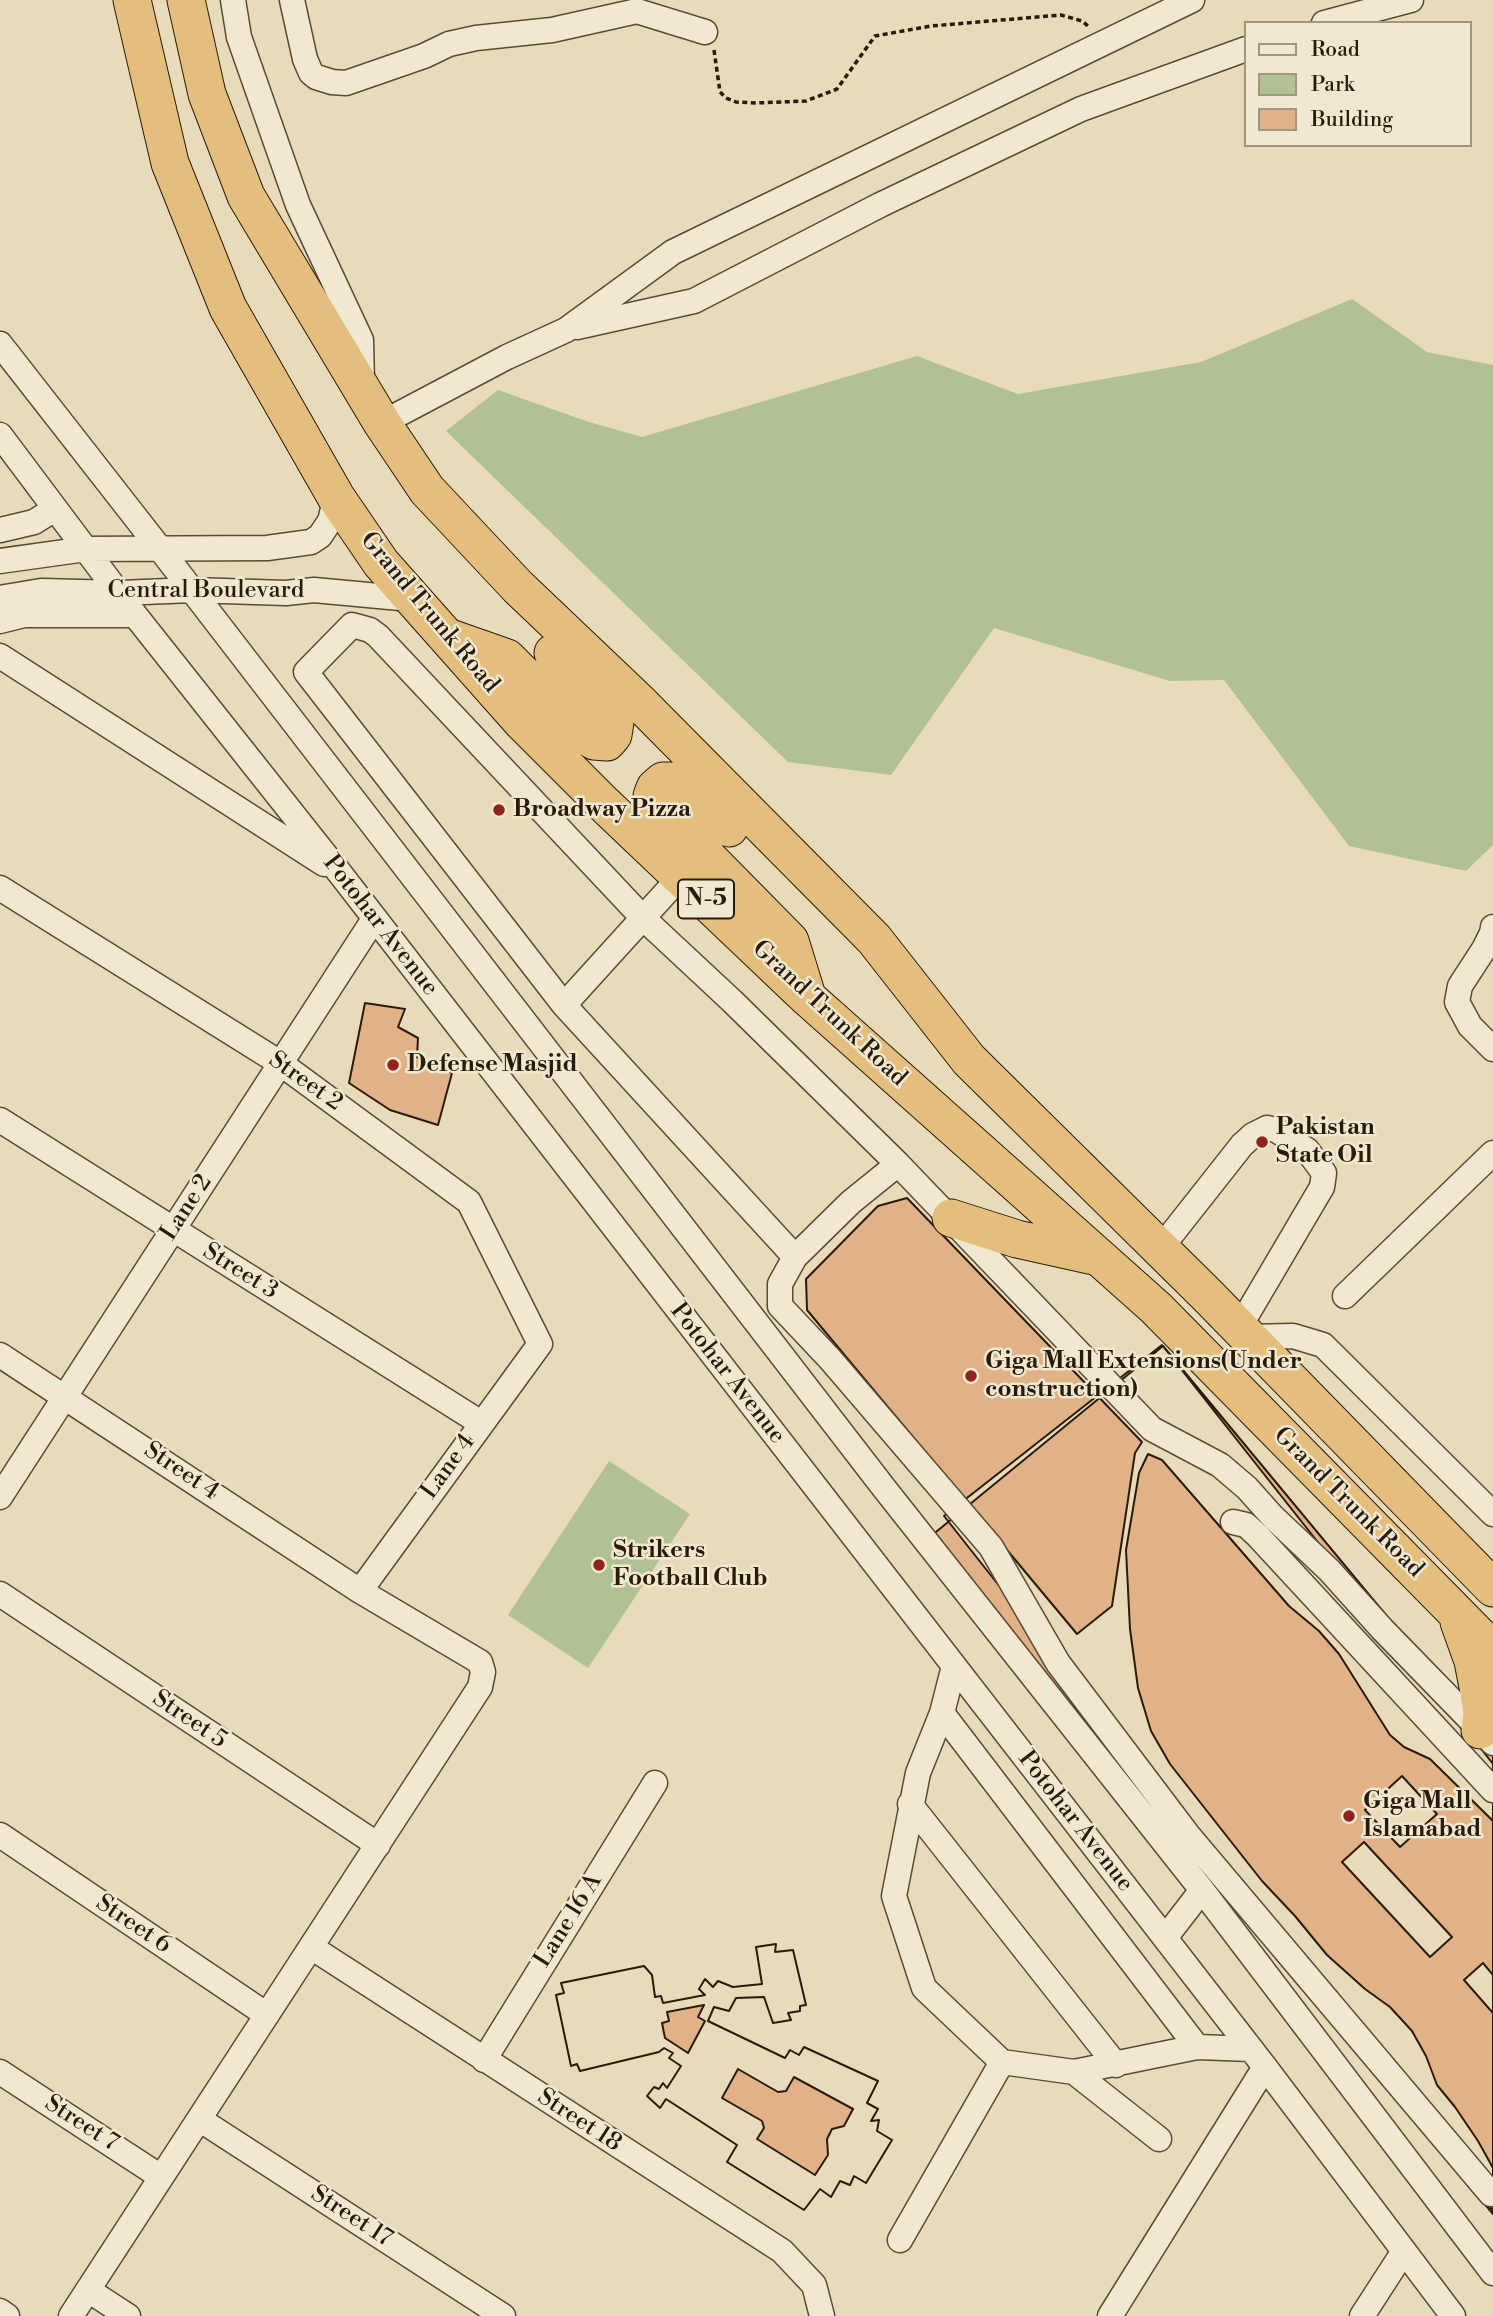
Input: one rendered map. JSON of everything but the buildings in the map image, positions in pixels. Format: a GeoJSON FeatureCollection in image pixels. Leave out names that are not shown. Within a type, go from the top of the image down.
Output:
{"type":"FeatureCollection","features":[{"type":"Feature","properties":{"kind":"highway","name":"Grand Trunk Road"},"geometry":{"type":"LineString","coordinates":[[132,0],[170,163],[229,308],[337,498],[381,563],[531,731],[604,804],[808,998],[1156,1308],[1493,1650]]}},
{"type":"Feature","properties":{"kind":"highway","name":"Grand Trunk Road"},"geometry":{"type":"LineString","coordinates":[[186,0],[207,94],[246,196],[382,423],[427,490],[518,587],[641,704],[874,939],[969,1060],[1485,1572]]}},
{"type":"Feature","properties":{"kind":"highway"},"geometry":{"type":"LineString","coordinates":[[446,637],[507,658],[583,734],[594,741],[607,741],[613,735],[615,722],[610,712],[527,628],[518,587]]}},
{"type":"Feature","properties":{"kind":"highway"},"geometry":{"type":"LineString","coordinates":[[808,998],[790,942],[654,803],[652,796],[655,788],[663,781],[675,781],[684,785],[809,908],[874,939]]}},
{"type":"Feature","properties":{"kind":"highway"},"geometry":{"type":"LineString","coordinates":[[951,1218],[1017,1239],[1099,1257]]}},
{"type":"Feature","properties":{"kind":"highway"},"geometry":{"type":"LineString","coordinates":[[1456,1612],[1473,1661],[1482,1714],[1476,1741]]}},
{"type":"Feature","properties":{"kind":"street"},"geometry":{"type":"LineString","coordinates":[[233,0],[239,37],[298,205],[361,341],[362,388]]}},
{"type":"Feature","properties":{"kind":"street"},"geometry":{"type":"LineString","coordinates":[[292,0],[305,59],[311,73],[332,82],[346,83],[424,56],[449,44],[477,38],[552,30],[637,11],[705,32]]}},
{"type":"Feature","properties":{"kind":"street"},"geometry":{"type":"LineString","coordinates":[[382,423],[507,357],[566,330],[673,252],[1192,0]]}},
{"type":"Feature","properties":{"kind":"street"},"geometry":{"type":"LineString","coordinates":[[1332,21],[1411,0]]}},
{"type":"Feature","properties":{"kind":"street"},"geometry":{"type":"LineString","coordinates":[[566,330],[694,301],[880,205],[1081,108],[1244,49]]}},
{"type":"Feature","properties":{"kind":"street"},"geometry":{"type":"LineString","coordinates":[[0,344],[162,550],[859,1455],[1202,1890],[1493,2273]]}},
{"type":"Feature","properties":{"kind":"street","name":"Potohar Avenue"},"geometry":{"type":"LineString","coordinates":[[0,435],[135,615],[342,876],[1258,2058],[1453,2316]]}},
{"type":"Feature","properties":{"kind":"street","name":"Central Boulevard"},"geometry":{"type":"LineString","coordinates":[[0,561],[86,549],[267,548],[311,542],[320,536],[330,521],[337,498]]}},
{"type":"Feature","properties":{"kind":"street"},"geometry":{"type":"LineString","coordinates":[[0,530],[34,522],[55,509]]}},
{"type":"Feature","properties":{"kind":"street","name":"Central Boulevard"},"geometry":{"type":"LineString","coordinates":[[0,598],[41,591],[120,593],[192,590],[286,593],[314,590],[411,599]]}},
{"type":"Feature","properties":{"kind":"street"},"geometry":{"type":"LineString","coordinates":[[0,621],[24,615],[135,615]]}},
{"type":"Feature","properties":{"kind":"street"},"geometry":{"type":"LineString","coordinates":[[795,1257],[564,1005],[306,672],[352,625],[370,630],[378,636],[643,918],[898,1164],[1152,1429],[1220,1465],[1247,1488],[1272,1516],[1329,1570],[1476,1741],[1493,1790]]}},
{"type":"Feature","properties":{"kind":"street"},"geometry":{"type":"LineString","coordinates":[[0,656],[342,876]]}},
{"type":"Feature","properties":{"kind":"street"},"geometry":{"type":"LineString","coordinates":[[564,1005],[681,876]]}},
{"type":"Feature","properties":{"kind":"street","name":"Street 2"},"geometry":{"type":"LineString","coordinates":[[0,888],[280,1063],[469,1202],[540,1344]]}},
{"type":"Feature","properties":{"kind":"street","name":"Lane 2"},"geometry":{"type":"LineString","coordinates":[[0,1497],[374,919]]}},
{"type":"Feature","properties":{"kind":"street"},"geometry":{"type":"LineString","coordinates":[[1493,927],[1493,933],[1461,986],[1457,1002],[1470,1026],[1493,1049]]}},
{"type":"Feature","properties":{"kind":"street","name":"Street 3"},"geometry":{"type":"LineString","coordinates":[[0,1120],[481,1423]]}},
{"type":"Feature","properties":{"kind":"street"},"geometry":{"type":"LineString","coordinates":[[1160,1250],[1241,1144],[1252,1135],[1267,1128],[1276,1130],[1307,1150],[1324,1173],[1322,1187],[1243,1332],[1293,1336],[1323,1345],[1493,1514]]}},
{"type":"Feature","properties":{"kind":"street"},"geometry":{"type":"LineString","coordinates":[[1345,1296],[1493,1153]]}},
{"type":"Feature","properties":{"kind":"street"},"geometry":{"type":"LineString","coordinates":[[898,1164],[851,1202],[795,1257],[780,1284],[780,1306],[991,1546],[1058,1663],[1188,1835],[1492,2194],[1493,2192]]}},
{"type":"Feature","properties":{"kind":"street","name":"Lane 4"},"geometry":{"type":"LineString","coordinates":[[360,1591],[540,1344]]}},
{"type":"Feature","properties":{"kind":"street","name":"Street 4"},"geometry":{"type":"LineString","coordinates":[[0,1355],[360,1591],[480,1662],[483,1672],[480,1687],[71,2316]]}},
{"type":"Feature","properties":{"kind":"street"},"geometry":{"type":"LineString","coordinates":[[1233,1522],[1246,1525],[1476,1741]]}},
{"type":"Feature","properties":{"kind":"street","name":"Street 5"},"geometry":{"type":"LineString","coordinates":[[0,1594],[377,1845]]}},
{"type":"Feature","properties":{"kind":"street"},"geometry":{"type":"LineString","coordinates":[[954,1666],[942,1713],[918,1773],[894,1896],[924,1988],[1002,2062],[1074,2072],[1197,2047],[1258,2058],[1110,2316]]}},
{"type":"Feature","properties":{"kind":"street"},"geometry":{"type":"LineString","coordinates":[[942,1713],[1197,2047]]}},
{"type":"Feature","properties":{"kind":"street","name":"Lane 16 A"},"geometry":{"type":"LineString","coordinates":[[484,2060],[654,1783]]}},
{"type":"Feature","properties":{"kind":"street"},"geometry":{"type":"LineString","coordinates":[[911,1804],[1116,2065]]}},
{"type":"Feature","properties":{"kind":"street","name":"Street 6"},"geometry":{"type":"LineString","coordinates":[[0,1835],[267,2015]]}},
{"type":"Feature","properties":{"kind":"street"},"geometry":{"type":"LineString","coordinates":[[1165,1938],[1202,1890]]}},
{"type":"Feature","properties":{"kind":"street","name":"Street 18"},"geometry":{"type":"LineString","coordinates":[[311,1947],[782,2251],[814,2285],[822,2316]]}},
{"type":"Feature","properties":{"kind":"street"},"geometry":{"type":"LineString","coordinates":[[900,2241],[1002,2062]]}},
{"type":"Feature","properties":{"kind":"street","name":"Street 7"},"geometry":{"type":"LineString","coordinates":[[0,2072],[161,2177]]}},
{"type":"Feature","properties":{"kind":"street"},"geometry":{"type":"LineString","coordinates":[[1074,2072],[1159,2139]]}},
{"type":"Feature","properties":{"kind":"street","name":"Street 17"},"geometry":{"type":"LineString","coordinates":[[199,2119],[503,2316]]}},
{"type":"Feature","properties":{"kind":"street"},"geometry":{"type":"LineString","coordinates":[[1362,2316],[1404,2251]]}},
{"type":"Feature","properties":{"kind":"street"},"geometry":{"type":"LineString","coordinates":[[88,2290],[128,2316]]}},
{"type":"Feature","properties":{"kind":"street"},"geometry":{"type":"LineString","coordinates":[[0,2311],[7,2316]]}},
{"type":"Feature","properties":{"kind":"path"},"geometry":{"type":"LineString","coordinates":[[705,32],[716,55],[720,92],[736,102],[756,103],[806,101],[837,89],[875,36],[899,31],[1061,15],[1082,21],[1107,41]]}},
{"type":"Feature","properties":{"kind":"green space"},"geometry":{"type":"Polygon","coordinates":[[[1352,299],[1427,352],[1493,365],[1493,845],[1466,871],[1349,846],[1224,680],[1170,681],[994,628],[891,775],[788,762],[446,431],[498,390],[589,422],[642,437],[917,356],[1018,394],[1201,362],[1352,299]]]}},
{"type":"Feature","properties":{"kind":"green space","name":"Strikers Football Club"},"geometry":{"type":"Polygon","coordinates":[[[609,1461],[690,1514],[588,1668],[508,1615],[609,1461]]]}},
{"type":"Feature","properties":{"kind":"place","name":"Broadway Pizza"},"geometry":{"type":"Point","coordinates":[499,810]}},
{"type":"Feature","properties":{"kind":"place","name":"Defense Masjid"},"geometry":{"type":"Point","coordinates":[393,1065]}},
{"type":"Feature","properties":{"kind":"place","name":"Pakistan State Oil"},"geometry":{"type":"Point","coordinates":[1262,1142]}},
{"type":"Feature","properties":{"kind":"place","name":"Giga Mall Extensions(Under construction)"},"geometry":{"type":"Point","coordinates":[971,1376]}},
{"type":"Feature","properties":{"kind":"place","name":"Strikers Football Club"},"geometry":{"type":"Point","coordinates":[599,1565]}},
{"type":"Feature","properties":{"kind":"place","name":"Giga Mall Islamabad"},"geometry":{"type":"Point","coordinates":[1349,1816]}}]}
